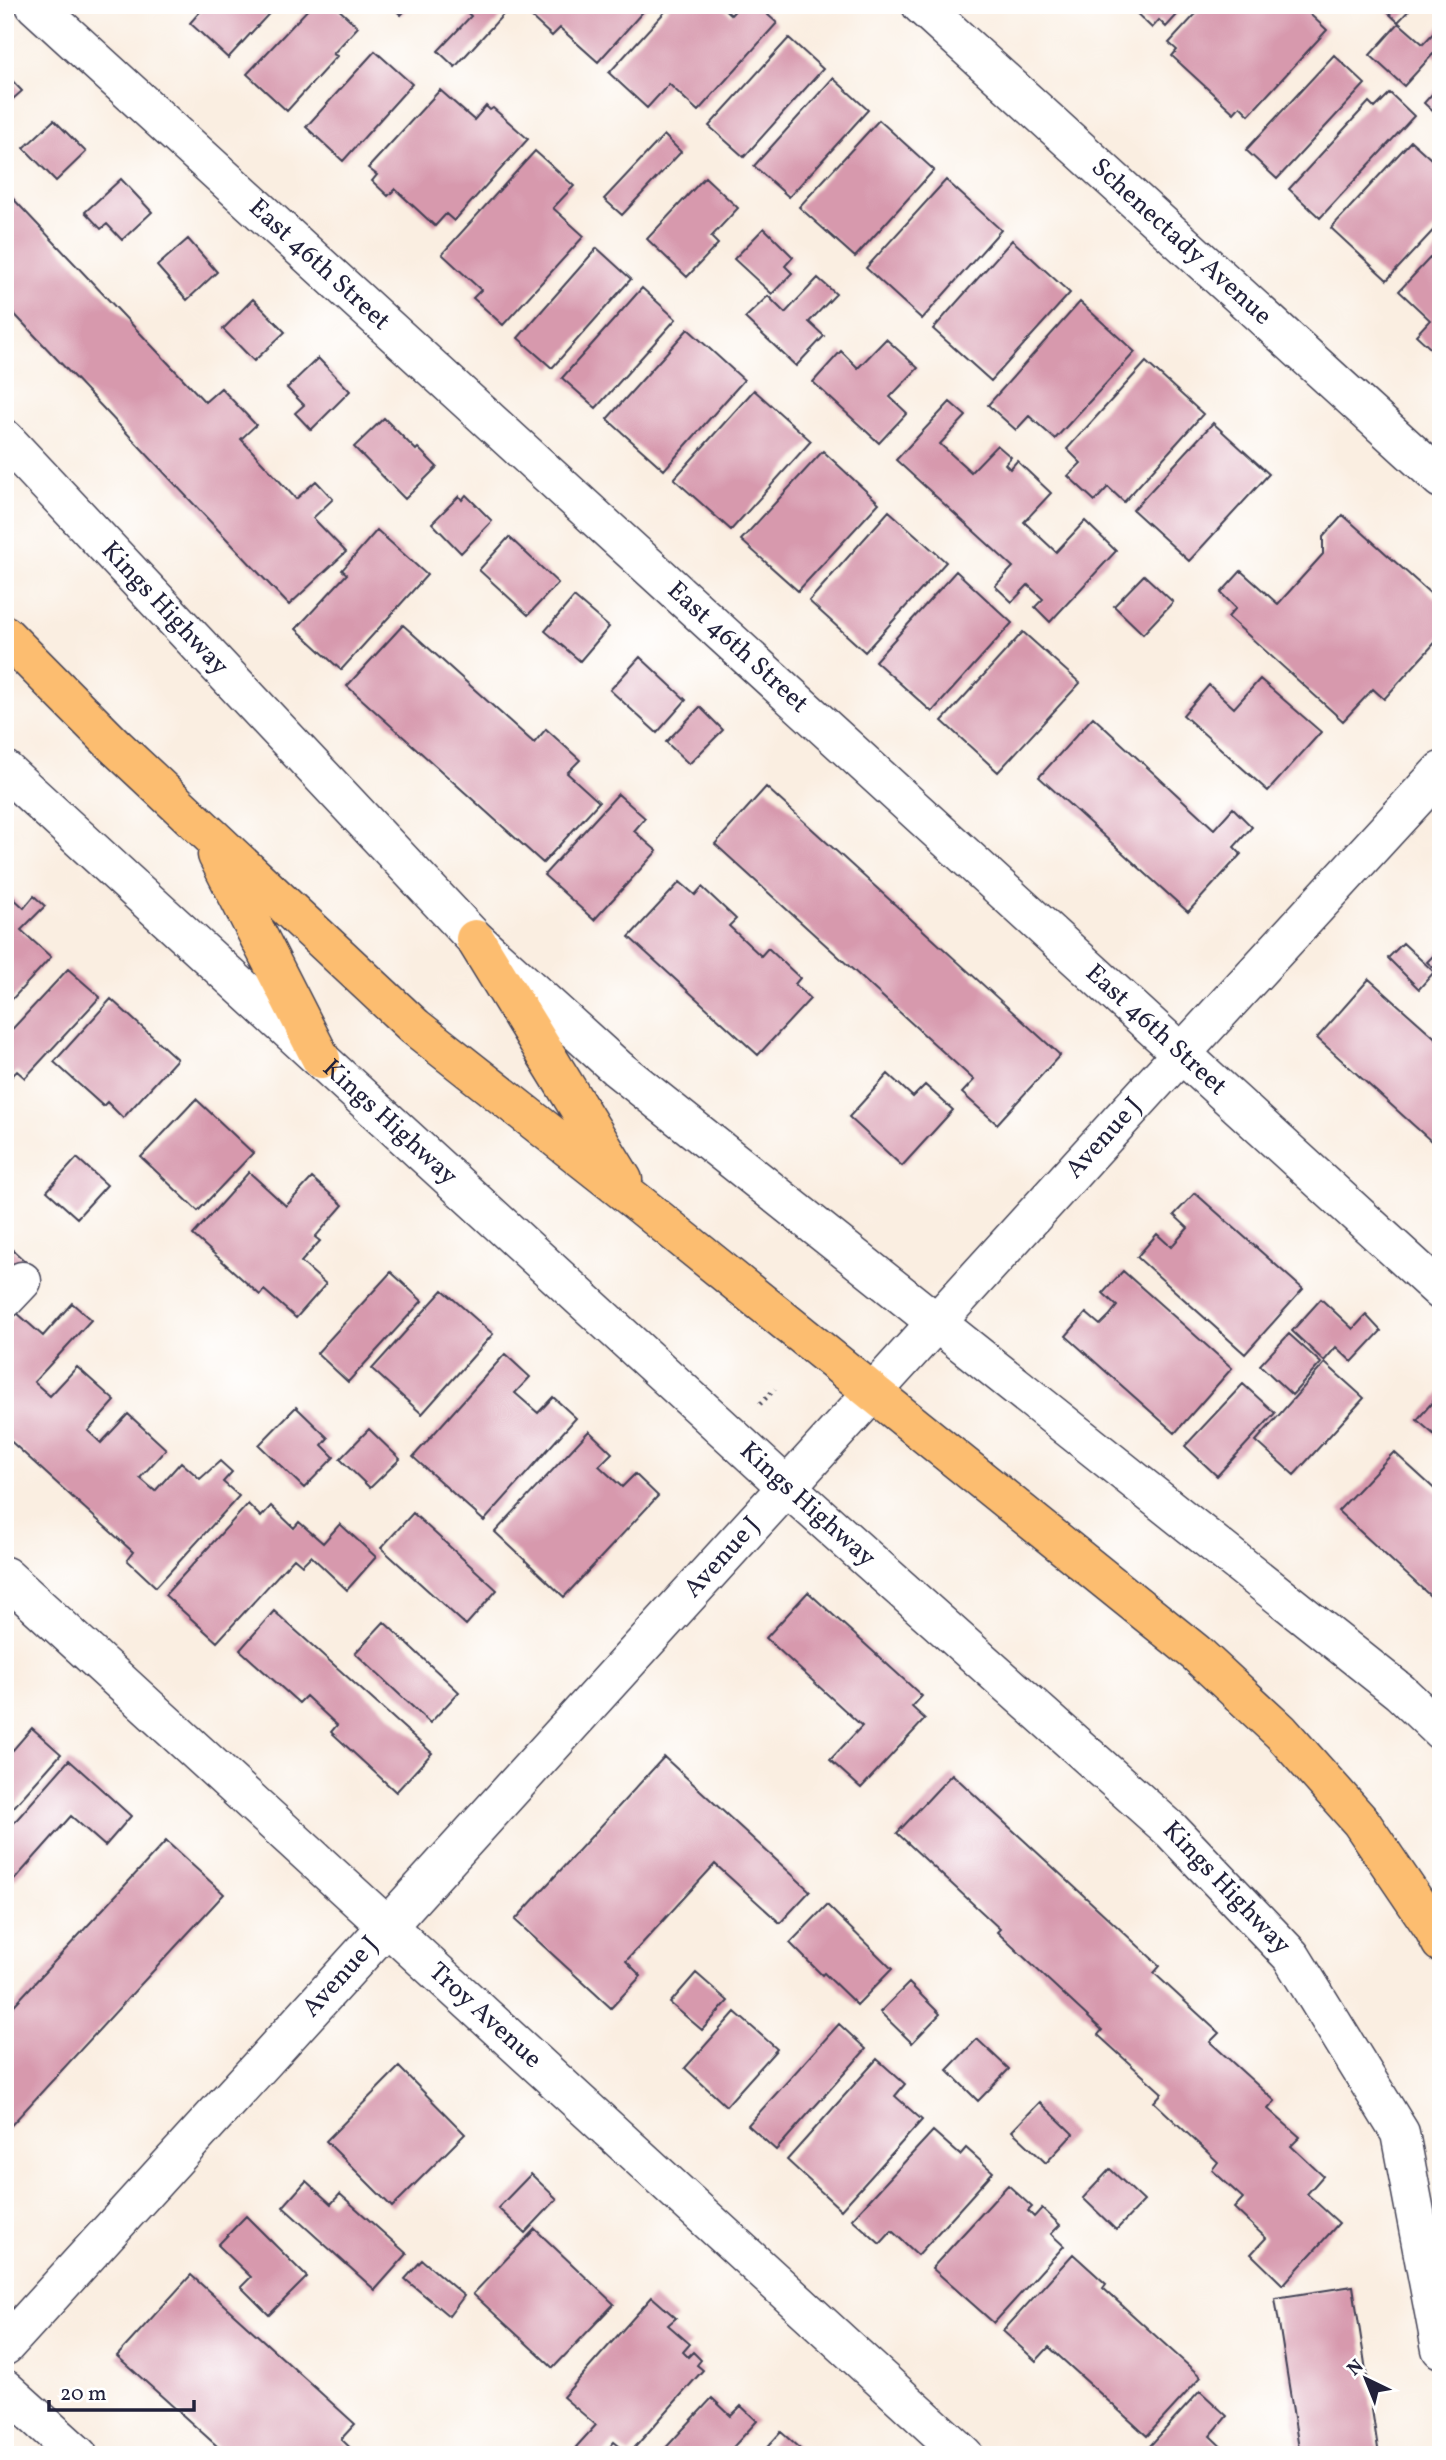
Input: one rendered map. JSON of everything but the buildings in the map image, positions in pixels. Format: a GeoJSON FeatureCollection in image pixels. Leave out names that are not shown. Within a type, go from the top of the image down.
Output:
{"type":"FeatureCollection","features":[{"type":"Feature","properties":{"kind":"main road"},"geometry":{"type":"LineString","coordinates":[[5,635],[114,745],[415,1027],[637,1202],[1196,1653],[1281,1732],[1361,1822],[1441,1943]]}},
{"type":"Feature","properties":{"kind":"main road"},"geometry":{"type":"LineString","coordinates":[[205,831],[321,1059]]}},
{"type":"Feature","properties":{"kind":"main road"},"geometry":{"type":"LineString","coordinates":[[475,939],[637,1202]]}},
{"type":"Feature","properties":{"kind":"street","name":"East 46th Street"},"geometry":{"type":"LineString","coordinates":[[35,5],[1441,1291]]}},
{"type":"Feature","properties":{"kind":"street","name":"Schenectady Avenue"},"geometry":{"type":"LineString","coordinates":[[921,5],[1441,479]]}},
{"type":"Feature","properties":{"kind":"street","name":"Kings Highway"},"geometry":{"type":"LineString","coordinates":[[5,439],[475,939],[617,1068],[1400,1692],[1441,1731]]}},
{"type":"Feature","properties":{"kind":"street","name":"Kings Highway"},"geometry":{"type":"LineString","coordinates":[[5,770],[788,1487],[1171,1830],[1291,1956],[1400,2133],[1441,2348]]}},
{"type":"Feature","properties":{"kind":"street","name":"Avenue J"},"geometry":{"type":"LineString","coordinates":[[5,2346],[1441,771]]}},
{"type":"Feature","properties":{"kind":"street","name":"Troy Avenue"},"geometry":{"type":"LineString","coordinates":[[5,1576],[964,2455]]}},
{"type":"Feature","properties":{"kind":"street"},"geometry":{"type":"LineString","coordinates":[[5,2389],[78,2455]]}}]}
